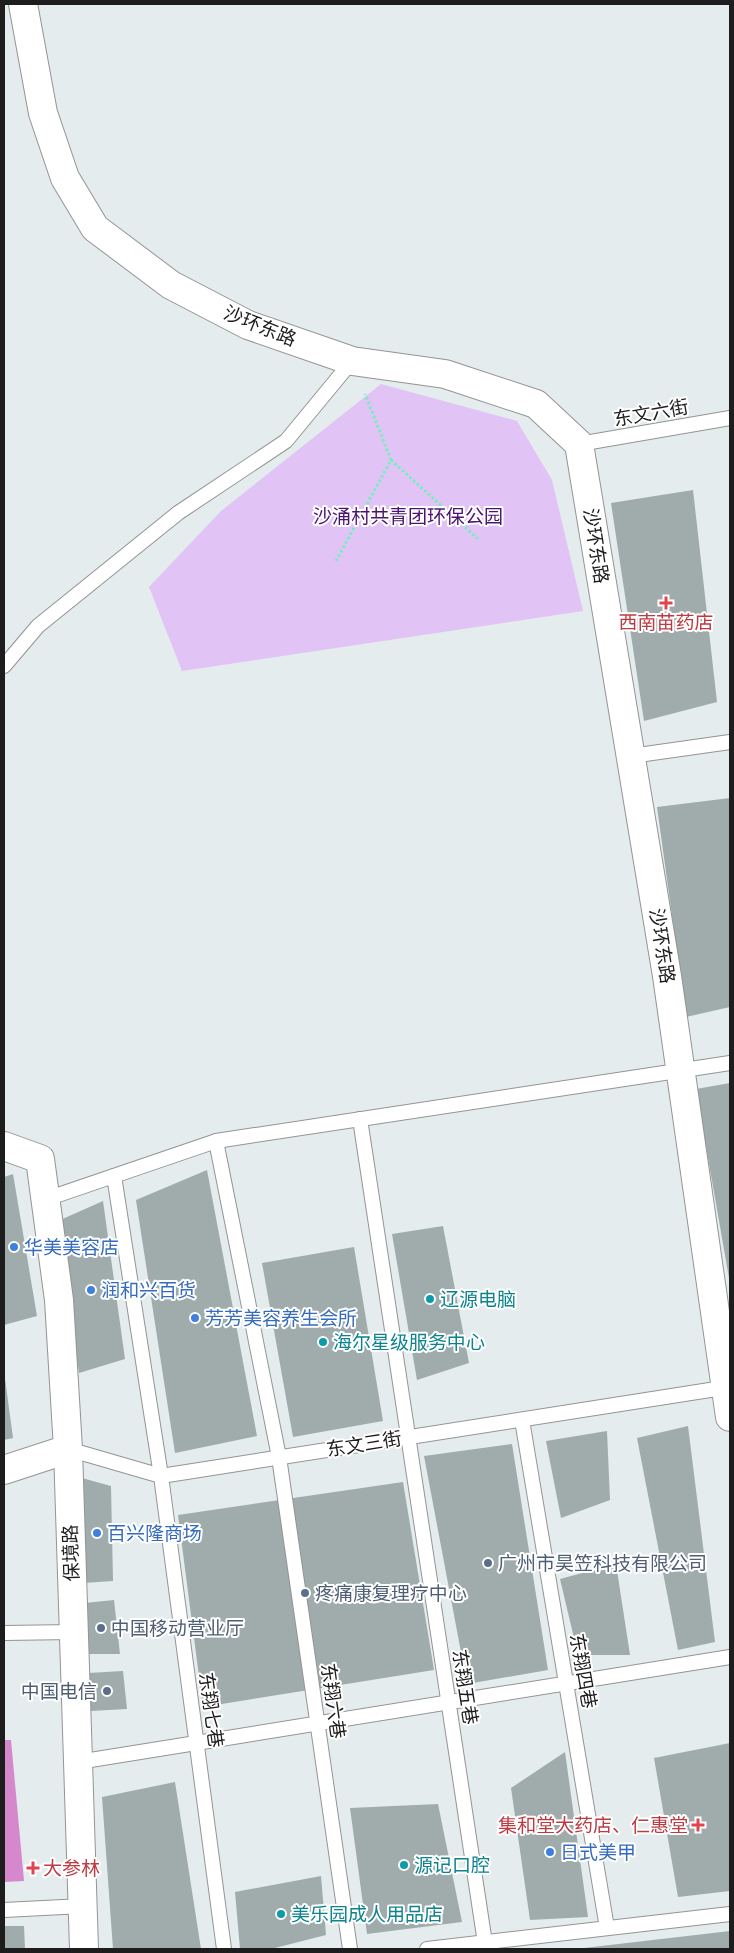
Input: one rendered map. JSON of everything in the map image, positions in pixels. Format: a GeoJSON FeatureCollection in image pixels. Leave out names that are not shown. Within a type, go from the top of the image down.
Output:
{"type":"FeatureCollection","features":[{"type":"Feature","properties":{"kind":"street","name":"沙环东路"},"geometry":{"type":"LineString","coordinates":[[23,4],[43,113],[65,178],[95,228],[171,285],[248,325],[352,361],[445,374],[536,404],[578,444],[631,756],[681,1070],[728,1387],[730,1417]]}},
{"type":"Feature","properties":{"kind":"street","name":"保境路"},"geometry":{"type":"LineString","coordinates":[[4,1146],[40,1158],[59,1300],[68,1449],[84,1949]]}},
{"type":"Feature","properties":{"kind":"street"},"geometry":{"type":"LineString","coordinates":[[4,1470],[68,1449]]}},
{"type":"Feature","properties":{"kind":"lane"},"geometry":{"type":"LineString","coordinates":[[4,666],[38,626],[178,513],[286,441],[352,361]]}},
{"type":"Feature","properties":{"kind":"lane","name":"东文六街"},"geometry":{"type":"LineString","coordinates":[[578,444],[730,418]]}},
{"type":"Feature","properties":{"kind":"lane"},"geometry":{"type":"LineString","coordinates":[[631,756],[730,742]]}},
{"type":"Feature","properties":{"kind":"lane"},"geometry":{"type":"LineString","coordinates":[[46,1199],[216,1141],[730,1063]]}},
{"type":"Feature","properties":{"kind":"lane","name":"东翔五巷"},"geometry":{"type":"LineString","coordinates":[[360,1119],[485,1942]]}},
{"type":"Feature","properties":{"kind":"lane","name":"东翔六巷"},"geometry":{"type":"LineString","coordinates":[[216,1141],[279,1457],[350,1949]]}},
{"type":"Feature","properties":{"kind":"lane","name":"东翔七巷"},"geometry":{"type":"LineString","coordinates":[[114,1176],[161,1476],[224,1949]]}},
{"type":"Feature","properties":{"kind":"lane","name":"东文三街"},"geometry":{"type":"LineString","coordinates":[[68,1449],[161,1476],[728,1387]]}},
{"type":"Feature","properties":{"kind":"lane","name":"东翔四巷"},"geometry":{"type":"LineString","coordinates":[[522,1420],[607,1928]]}},
{"type":"Feature","properties":{"kind":"lane"},"geometry":{"type":"LineString","coordinates":[[4,1633],[73,1632]]}},
{"type":"Feature","properties":{"kind":"lane"},"geometry":{"type":"LineString","coordinates":[[78,1762],[730,1657]]}},
{"type":"Feature","properties":{"kind":"lane"},"geometry":{"type":"LineString","coordinates":[[4,1910],[83,1906]]}},
{"type":"Feature","properties":{"kind":"lane"},"geometry":{"type":"LineString","coordinates":[[427,1949],[730,1914]]}},
{"type":"Feature","properties":{"kind":"path"},"geometry":{"type":"LineString","coordinates":[[352,361],[391,460],[478,539]]}},
{"type":"Feature","properties":{"kind":"path"},"geometry":{"type":"LineString","coordinates":[[336,561],[391,460]]}},
{"type":"Feature","properties":{"kind":"green space","name":"沙涌村共青团环保公园"},"geometry":{"type":"Polygon","coordinates":[[[381,384],[517,421],[552,480],[583,611],[182,671],[149,587],[221,511],[381,384]]]}},
{"type":"Feature","properties":{"kind":"shaded area"},"geometry":{"type":"Polygon","coordinates":[[[4,1740],[11,1740],[24,1881],[4,1882],[4,1740]]]}},
{"type":"Feature","properties":{"kind":"building","name":"西南苗药店"},"geometry":{"type":"Polygon","coordinates":[[[693,490],[717,702],[644,721],[611,503],[693,490]]]}},
{"type":"Feature","properties":{"kind":"building"},"geometry":{"type":"Polygon","coordinates":[[[730,798],[730,1007],[686,1017],[657,807],[730,798]]]}},
{"type":"Feature","properties":{"kind":"building"},"geometry":{"type":"Polygon","coordinates":[[[730,1083],[730,1278],[729,1278],[696,1089],[730,1083]]]}},
{"type":"Feature","properties":{"kind":"building","name":"芳芳美容养生会所"},"geometry":{"type":"Polygon","coordinates":[[[207,1170],[257,1436],[175,1453],[136,1200],[207,1170]]]}},
{"type":"Feature","properties":{"kind":"building","name":"华美美容店"},"geometry":{"type":"Polygon","coordinates":[[[13,1174],[37,1316],[4,1325],[4,1177],[13,1174]]]}},
{"type":"Feature","properties":{"kind":"building","name":"润和兴百货"},"geometry":{"type":"Polygon","coordinates":[[[103,1201],[125,1359],[79,1373],[58,1221],[103,1201]]]}},
{"type":"Feature","properties":{"kind":"building","name":"辽源电脑"},"geometry":{"type":"Polygon","coordinates":[[[443,1226],[469,1363],[417,1380],[392,1234],[443,1226]]]}},
{"type":"Feature","properties":{"kind":"building","name":"海尔星级服务中心"},"geometry":{"type":"Polygon","coordinates":[[[354,1247],[383,1421],[293,1437],[262,1263],[354,1247]]]}},
{"type":"Feature","properties":{"kind":"building"},"geometry":{"type":"Polygon","coordinates":[[[4,1371],[13,1438],[4,1440],[4,1371]]]}},
{"type":"Feature","properties":{"kind":"building"},"geometry":{"type":"Polygon","coordinates":[[[688,1426],[715,1642],[678,1650],[637,1438],[688,1426]]]}},
{"type":"Feature","properties":{"kind":"building"},"geometry":{"type":"Polygon","coordinates":[[[607,1431],[610,1500],[561,1518],[546,1441],[607,1431]]]}},
{"type":"Feature","properties":{"kind":"building","name":"广州市昊笠科技有限公司"},"geometry":{"type":"Polygon","coordinates":[[[512,1444],[548,1670],[467,1684],[424,1456],[512,1444]]]}},
{"type":"Feature","properties":{"kind":"building","name":"百兴隆商场"},"geometry":{"type":"Polygon","coordinates":[[[82,1478],[111,1486],[113,1581],[84,1583],[82,1478]]]}},
{"type":"Feature","properties":{"kind":"building","name":"疼痛康复理疗中心"},"geometry":{"type":"Polygon","coordinates":[[[403,1482],[434,1670],[203,1707],[178,1515],[403,1482]]]}},
{"type":"Feature","properties":{"kind":"building"},"geometry":{"type":"Polygon","coordinates":[[[616,1564],[630,1655],[578,1655],[560,1579],[616,1564]]]}},
{"type":"Feature","properties":{"kind":"building","name":"中国移动营业厅"},"geometry":{"type":"Polygon","coordinates":[[[114,1600],[120,1654],[85,1654],[85,1603],[114,1600]]]}},
{"type":"Feature","properties":{"kind":"building","name":"中国电信"},"geometry":{"type":"Polygon","coordinates":[[[123,1671],[127,1709],[91,1711],[88,1673],[123,1671]]]}},
{"type":"Feature","properties":{"kind":"building","name":"集和堂大药店、仁惠堂"},"geometry":{"type":"Polygon","coordinates":[[[730,1743],[730,1891],[678,1897],[654,1758],[730,1743]]]}},
{"type":"Feature","properties":{"kind":"building","name":"日式美甲"},"geometry":{"type":"Polygon","coordinates":[[[565,1752],[588,1917],[530,1920],[511,1788],[565,1752]]]}},
{"type":"Feature","properties":{"kind":"building"},"geometry":{"type":"Polygon","coordinates":[[[175,1782],[201,1949],[113,1949],[102,1797],[175,1782]]]}},
{"type":"Feature","properties":{"kind":"building","name":"源记口腔"},"geometry":{"type":"Polygon","coordinates":[[[438,1804],[462,1922],[367,1934],[350,1808],[438,1804]]]}},
{"type":"Feature","properties":{"kind":"building","name":"美乐园成人用品店"},"geometry":{"type":"Polygon","coordinates":[[[321,1876],[326,1935],[271,1949],[240,1949],[235,1892],[321,1876]]]}},
{"type":"Feature","properties":{"kind":"building"},"geometry":{"type":"Polygon","coordinates":[[[4,1926],[24,1926],[25,1949],[4,1949],[4,1926]]]}},
{"type":"Feature","properties":{"kind":"building"},"geometry":{"type":"Polygon","coordinates":[[[730,1931],[730,1949],[584,1949],[584,1948],[730,1931]]]}},
{"type":"Feature","properties":{"kind":"place","name":"西南苗药店"},"geometry":{"type":"Point","coordinates":[666,603]}},
{"type":"Feature","properties":{"kind":"place","name":"华美美容店"},"geometry":{"type":"Point","coordinates":[14,1247]}},
{"type":"Feature","properties":{"kind":"place","name":"润和兴百货"},"geometry":{"type":"Point","coordinates":[91,1290]}},
{"type":"Feature","properties":{"kind":"place","name":"辽源电脑"},"geometry":{"type":"Point","coordinates":[430,1299]}},
{"type":"Feature","properties":{"kind":"place","name":"芳芳美容养生会所"},"geometry":{"type":"Point","coordinates":[195,1318]}},
{"type":"Feature","properties":{"kind":"place","name":"海尔星级服务中心"},"geometry":{"type":"Point","coordinates":[323,1342]}},
{"type":"Feature","properties":{"kind":"place","name":"百兴隆商场"},"geometry":{"type":"Point","coordinates":[97,1533]}},
{"type":"Feature","properties":{"kind":"place","name":"广州市昊笠科技有限公司"},"geometry":{"type":"Point","coordinates":[488,1563]}},
{"type":"Feature","properties":{"kind":"place","name":"疼痛康复理疗中心"},"geometry":{"type":"Point","coordinates":[305,1593]}},
{"type":"Feature","properties":{"kind":"place","name":"中国移动营业厅"},"geometry":{"type":"Point","coordinates":[101,1628]}},
{"type":"Feature","properties":{"kind":"place","name":"中国电信"},"geometry":{"type":"Point","coordinates":[107,1691]}},
{"type":"Feature","properties":{"kind":"place","name":"集和堂大药店、仁惠堂"},"geometry":{"type":"Point","coordinates":[698,1825]}},
{"type":"Feature","properties":{"kind":"place","name":"日式美甲"},"geometry":{"type":"Point","coordinates":[550,1852]}},
{"type":"Feature","properties":{"kind":"place","name":"源记口腔"},"geometry":{"type":"Point","coordinates":[404,1865]}},
{"type":"Feature","properties":{"kind":"place","name":"大参林"},"geometry":{"type":"Point","coordinates":[33,1868]}},
{"type":"Feature","properties":{"kind":"place","name":"美乐园成人用品店"},"geometry":{"type":"Point","coordinates":[281,1914]}}]}
